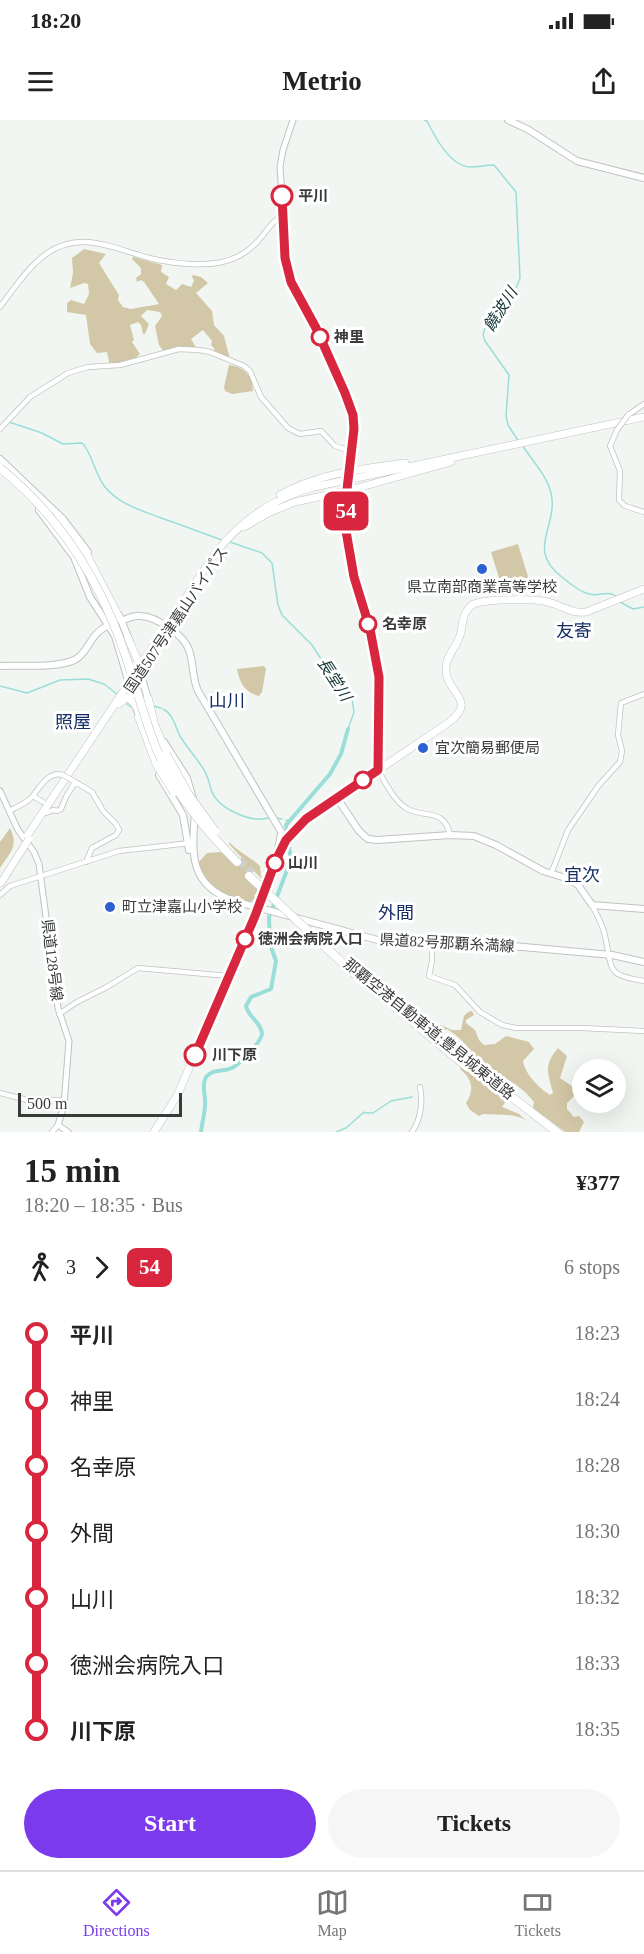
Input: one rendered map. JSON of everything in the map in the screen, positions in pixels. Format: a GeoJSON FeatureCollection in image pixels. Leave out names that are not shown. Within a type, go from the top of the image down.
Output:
{"type":"FeatureCollection","features":[{"type":"Feature","properties":{"kind":"highway","name":"国道507号津嘉山バイパス"},"geometry":{"type":"LineString","coordinates":[[246,525],[252,516],[274,502],[301,491],[644,418]]}},
{"type":"Feature","properties":{"kind":"highway","name":"国道507号津嘉山バイパス"},"geometry":{"type":"LineString","coordinates":[[0,880],[210,564],[246,525],[270,508],[305,493],[462,457]]}},
{"type":"Feature","properties":{"kind":"highway"},"geometry":{"type":"LineString","coordinates":[[252,516],[290,489],[348,473],[462,457]]}},
{"type":"Feature","properties":{"kind":"highway"},"geometry":{"type":"LineString","coordinates":[[246,525],[268,513],[308,498],[345,492],[462,457]]}},
{"type":"Feature","properties":{"kind":"highway"},"geometry":{"type":"LineString","coordinates":[[0,466],[86,554],[121,619]]}},
{"type":"Feature","properties":{"kind":"highway"},"geometry":{"type":"LineString","coordinates":[[55,520],[84,569],[115,636]]}},
{"type":"Feature","properties":{"kind":"highway"},"geometry":{"type":"LineString","coordinates":[[55,520],[102,597],[134,677],[151,736],[167,771],[188,805],[238,861]]}},
{"type":"Feature","properties":{"kind":"highway"},"geometry":{"type":"LineString","coordinates":[[154,1132],[177,1096],[258,909],[276,860],[291,833],[306,819],[459,714],[462,706],[448,680],[446,665],[459,638],[464,616],[472,605],[490,601],[543,601],[581,613],[595,610],[644,589]]}},
{"type":"Feature","properties":{"kind":"highway","name":"国道507号津嘉山バイパス"},"geometry":{"type":"LineString","coordinates":[[52,800],[119,704],[145,658],[167,628]]}},
{"type":"Feature","properties":{"kind":"highway"},"geometry":{"type":"LineString","coordinates":[[128,638],[137,659],[141,661],[145,658]]}},
{"type":"Feature","properties":{"kind":"highway"},"geometry":{"type":"LineString","coordinates":[[119,704],[128,697],[136,706]]}},
{"type":"Feature","properties":{"kind":"highway"},"geometry":{"type":"LineString","coordinates":[[148,699],[157,733],[166,754],[191,800],[227,850]]}},
{"type":"Feature","properties":{"kind":"highway"},"geometry":{"type":"LineString","coordinates":[[139,717],[157,765],[188,812],[227,850]]}},
{"type":"Feature","properties":{"kind":"highway","name":"那覇空港自動車道;豊見城東道路"},"geometry":{"type":"LineString","coordinates":[[251,874],[348,968],[552,1132]]}},
{"type":"Feature","properties":{"kind":"highway","name":"那覇空港自動車道;豊見城東道路"},"geometry":{"type":"LineString","coordinates":[[468,1066],[557,1132]]}},
{"type":"Feature","properties":{"kind":"main road"},"geometry":{"type":"LineString","coordinates":[[293,120],[280,164],[286,265],[291,282],[316,328],[352,410],[354,426],[345,492],[346,531],[351,564],[370,629],[379,677],[378,770]]}},
{"type":"Feature","properties":{"kind":"main road"},"geometry":{"type":"LineString","coordinates":[[508,120],[536,134],[577,161],[644,178]]}},
{"type":"Feature","properties":{"kind":"main road","name":"県道82号那覇糸満線"},"geometry":{"type":"LineString","coordinates":[[0,466],[37,493],[77,537],[102,577],[128,638],[136,706],[154,765],[183,815],[197,870],[211,889],[228,899],[267,912],[381,941],[432,944],[477,943],[608,957],[644,964]]}},
{"type":"Feature","properties":{"kind":"main road","name":"県道82号那覇糸満線"},"geometry":{"type":"LineString","coordinates":[[0,466],[59,536],[78,566],[92,600],[115,636],[134,677],[148,699],[164,742],[190,784],[194,804],[190,843]]}},
{"type":"Feature","properties":{"kind":"main road"},"geometry":{"type":"LineString","coordinates":[[121,619],[144,616],[167,628],[186,644],[190,652],[192,676],[198,691],[286,840]]}},
{"type":"Feature","properties":{"kind":"main road"},"geometry":{"type":"LineString","coordinates":[[0,666],[70,662],[81,655],[97,632],[107,626]]}},
{"type":"Feature","properties":{"kind":"main road","name":"県道128号線"},"geometry":{"type":"LineString","coordinates":[[0,791],[20,833],[37,858],[41,878],[59,1014],[69,1041],[64,1101],[58,1125]]}},
{"type":"Feature","properties":{"kind":"main road"},"geometry":{"type":"LineString","coordinates":[[337,798],[359,831],[372,840],[450,835],[482,838],[551,874],[569,879],[578,885],[592,905],[644,909]]}},
{"type":"Feature","properties":{"kind":"main road"},"geometry":{"type":"LineString","coordinates":[[276,860],[280,833]]}},
{"type":"Feature","properties":{"kind":"main road","name":"県道82号那覇糸満線"},"geometry":{"type":"LineString","coordinates":[[608,957],[644,964]]}},
{"type":"Feature","properties":{"kind":"main road"},"geometry":{"type":"LineString","coordinates":[[58,1125],[68,1132]]}},
{"type":"Feature","properties":{"kind":"street"},"geometry":{"type":"LineString","coordinates":[[0,306],[42,257],[68,245],[98,242],[157,260],[214,263],[232,259],[249,250],[275,221],[283,216]]}},
{"type":"Feature","properties":{"kind":"street"},"geometry":{"type":"LineString","coordinates":[[0,429],[30,397],[68,373],[88,367],[120,365],[179,349],[199,350],[247,368],[253,376],[261,397],[291,430],[302,434],[321,431],[335,446],[351,451]]}},
{"type":"Feature","properties":{"kind":"street"},"geometry":{"type":"LineString","coordinates":[[644,404],[628,415],[617,430],[610,446],[620,471],[619,500],[625,506],[644,512]]}},
{"type":"Feature","properties":{"kind":"street"},"geometry":{"type":"LineString","coordinates":[[551,874],[568,830],[599,785],[620,762],[622,751],[618,735],[621,703],[644,694]]}},
{"type":"Feature","properties":{"kind":"street"},"geometry":{"type":"LineString","coordinates":[[378,770],[401,805],[411,810],[438,816],[445,822],[450,835]]}},
{"type":"Feature","properties":{"kind":"street"},"geometry":{"type":"LineString","coordinates":[[9,811],[23,804],[51,775],[57,773],[92,792],[103,811],[119,830],[116,835],[92,848],[86,862]]}},
{"type":"Feature","properties":{"kind":"street"},"geometry":{"type":"LineString","coordinates":[[43,802],[44,812],[61,809],[74,781]]}},
{"type":"Feature","properties":{"kind":"street"},"geometry":{"type":"LineString","coordinates":[[33,796],[43,802],[52,800],[54,810]]}},
{"type":"Feature","properties":{"kind":"street"},"geometry":{"type":"LineString","coordinates":[[0,895],[10,886],[131,849],[190,843]]}},
{"type":"Feature","properties":{"kind":"street"},"geometry":{"type":"LineString","coordinates":[[592,905],[605,934],[612,968],[622,977],[644,981]]}},
{"type":"Feature","properties":{"kind":"street"},"geometry":{"type":"LineString","coordinates":[[432,944],[429,976],[455,985],[480,1012],[502,1025],[516,1028],[644,1030]]}},
{"type":"Feature","properties":{"kind":"street"},"geometry":{"type":"LineString","coordinates":[[612,968],[612,963],[617,960]]}},
{"type":"Feature","properties":{"kind":"street"},"geometry":{"type":"LineString","coordinates":[[59,1014],[138,968],[229,976]]}},
{"type":"Feature","properties":{"kind":"street"},"geometry":{"type":"LineString","coordinates":[[412,1132],[420,1112],[422,1095],[420,1087]]}},
{"type":"Feature","properties":{"kind":"street"},"geometry":{"type":"LineString","coordinates":[[0,1093],[31,1101],[64,1101]]}},
{"type":"Feature","properties":{"kind":"street"},"geometry":{"type":"LineString","coordinates":[[52,1132],[58,1125]]}},
{"type":"Feature","properties":{"kind":"shaded area"},"geometry":{"type":"Polygon","coordinates":[[[84,249],[106,254],[99,263],[119,295],[118,300],[123,307],[131,309],[159,304],[144,282],[141,280],[137,282],[136,278],[141,274],[141,268],[132,259],[133,257],[162,265],[161,272],[169,277],[166,284],[176,290],[182,284],[191,287],[194,281],[193,275],[201,277],[208,283],[196,293],[212,311],[214,325],[224,336],[230,359],[215,354],[211,345],[212,341],[203,330],[191,339],[197,349],[164,352],[159,345],[155,326],[162,316],[160,312],[147,310],[141,316],[149,324],[145,334],[138,322],[130,325],[134,340],[132,342],[140,354],[128,364],[110,366],[107,352],[97,353],[90,344],[86,315],[67,312],[67,303],[71,300],[84,304],[89,294],[88,284],[84,283],[70,288],[73,273],[72,258],[84,249]]]}},
{"type":"Feature","properties":{"kind":"shaded area"},"geometry":{"type":"Polygon","coordinates":[[[229,365],[247,373],[253,385],[253,391],[232,394],[225,391],[229,365]]]}},
{"type":"Feature","properties":{"kind":"shaded area"},"geometry":{"type":"Polygon","coordinates":[[[518,544],[530,583],[504,594],[491,552],[518,544]]]}},
{"type":"Feature","properties":{"kind":"shaded area"},"geometry":{"type":"Polygon","coordinates":[[[264,666],[266,669],[262,692],[259,696],[243,686],[237,669],[264,666]]]}},
{"type":"Feature","properties":{"kind":"shaded area"},"geometry":{"type":"Polygon","coordinates":[[[10,828],[13,834],[13,845],[0,868],[0,842],[10,828]]]}},
{"type":"Feature","properties":{"kind":"shaded area"},"geometry":{"type":"Polygon","coordinates":[[[229,842],[260,866],[263,880],[254,871],[248,876],[260,888],[254,896],[257,898],[250,902],[218,890],[207,879],[198,863],[207,853],[221,852],[237,865],[243,859],[229,842]]]}},
{"type":"Feature","properties":{"kind":"shaded area"},"geometry":{"type":"Polygon","coordinates":[[[472,1011],[474,1015],[466,1020],[466,1023],[475,1030],[484,1045],[495,1044],[506,1036],[529,1042],[534,1049],[523,1061],[524,1066],[541,1089],[550,1095],[553,1093],[548,1070],[550,1060],[558,1048],[567,1056],[560,1078],[572,1086],[572,1098],[567,1103],[567,1109],[574,1117],[579,1116],[584,1122],[579,1132],[565,1132],[533,1108],[534,1102],[521,1088],[506,1078],[471,1062],[473,1058],[463,1041],[447,1029],[441,1033],[432,1026],[439,1024],[452,1030],[461,1030],[464,1016],[472,1011]]]}},
{"type":"Feature","properties":{"kind":"shaded area"},"geometry":{"type":"Polygon","coordinates":[[[462,1066],[506,1101],[502,1107],[519,1114],[528,1122],[507,1115],[483,1114],[479,1116],[470,1110],[466,1103],[471,1093],[471,1085],[470,1080],[460,1069],[462,1066]]]}},
{"type":"Feature","properties":{"kind":"waterway","name":"饒波川"},"geometry":{"type":"LineString","coordinates":[[424,120],[427,121],[444,150],[456,162],[470,167],[494,165],[516,192],[520,278],[517,286],[485,328],[483,335],[509,375],[506,416],[508,425],[519,442]]}},
{"type":"Feature","properties":{"kind":"waterway","name":"長堂川"},"geometry":{"type":"LineString","coordinates":[[9,422],[42,433],[63,444],[82,443],[105,487],[124,503],[222,540]]}},
{"type":"Feature","properties":{"kind":"waterway","name":"饒波川"},"geometry":{"type":"LineString","coordinates":[[522,445],[543,474],[551,493],[551,516],[544,547],[551,567],[568,582],[586,593],[616,596]]}},
{"type":"Feature","properties":{"kind":"waterway","name":"長堂川"},"geometry":{"type":"LineString","coordinates":[[230,542],[262,553],[272,563],[278,605],[282,615],[312,645],[328,670],[352,699],[354,712],[348,729]]}},
{"type":"Feature","properties":{"kind":"waterway","name":"饒波川"},"geometry":{"type":"LineString","coordinates":[[620,602],[633,609],[644,607]]}},
{"type":"Feature","properties":{"kind":"waterway"},"geometry":{"type":"LineString","coordinates":[[0,686],[27,693],[60,680],[88,679],[104,684],[117,694]]}},
{"type":"Feature","properties":{"kind":"waterway"},"geometry":{"type":"LineString","coordinates":[[124,702],[131,707]]}},
{"type":"Feature","properties":{"kind":"waterway"},"geometry":{"type":"LineString","coordinates":[[153,706],[161,708]]}},
{"type":"Feature","properties":{"kind":"waterway"},"geometry":{"type":"LineString","coordinates":[[163,709],[171,717],[180,736],[204,770],[212,792],[221,804],[245,816],[268,818]]}},
{"type":"Feature","properties":{"kind":"waterway","name":"長堂川"},"geometry":{"type":"LineString","coordinates":[[201,1132],[205,1108],[206,1077],[211,1073],[236,1066],[261,1038],[260,1027],[246,1006],[251,997],[271,989],[276,961],[270,944],[269,917],[291,860],[286,825],[330,774],[341,754],[348,729]]}},
{"type":"Feature","properties":{"kind":"waterway"},"geometry":{"type":"LineString","coordinates":[[275,818],[282,819]]}},
{"type":"Feature","properties":{"kind":"waterway"},"geometry":{"type":"LineString","coordinates":[[365,1113],[373,1113],[391,1101],[412,1097]]}},
{"type":"Feature","properties":{"kind":"waterway"},"geometry":{"type":"LineString","coordinates":[[336,1132],[346,1128],[364,1112]]}},
{"type":"Feature","properties":{"kind":"tunnel"},"geometry":{"type":"LineString","coordinates":[[239,860],[252,873]]}},
{"type":"Feature","properties":{"kind":"bus line","name":"54"},"geometry":{"type":"LineString","coordinates":[[195,1055],[286,840],[306,819],[378,770],[379,677],[370,629],[354,577],[346,531],[346,498],[354,429],[353,415],[316,328],[291,282],[285,258],[282,196]]}},
{"type":"Feature","properties":{"kind":"place","name":"平川"},"geometry":{"type":"Point","coordinates":[282,196]}},
{"type":"Feature","properties":{"kind":"place","name":"神里"},"geometry":{"type":"Point","coordinates":[320,337]}},
{"type":"Feature","properties":{"kind":"place","name":"県立南部商業高等学校"},"geometry":{"type":"Point","coordinates":[482,569]}},
{"type":"Feature","properties":{"kind":"place","name":"名幸原"},"geometry":{"type":"Point","coordinates":[368,624]}},
{"type":"Feature","properties":{"kind":"place","name":"宜次簡易郵便局"},"geometry":{"type":"Point","coordinates":[423,748]}},
{"type":"Feature","properties":{"kind":"place","name":"山川"},"geometry":{"type":"Point","coordinates":[275,863]}},
{"type":"Feature","properties":{"kind":"place","name":"町立津嘉山小学校"},"geometry":{"type":"Point","coordinates":[110,907]}},
{"type":"Feature","properties":{"kind":"place","name":"徳洲会病院入口"},"geometry":{"type":"Point","coordinates":[245,939]}},
{"type":"Feature","properties":{"kind":"place","name":"川下原"},"geometry":{"type":"Point","coordinates":[195,1055]}},
{"type":"Feature","properties":{"kind":"district","name":"友寄"},"geometry":{"type":"Point","coordinates":[574,631]}},
{"type":"Feature","properties":{"kind":"district","name":"山川"},"geometry":{"type":"Point","coordinates":[227,701]}},
{"type":"Feature","properties":{"kind":"district","name":"照屋"},"geometry":{"type":"Point","coordinates":[73,722]}},
{"type":"Feature","properties":{"kind":"district","name":"宜次"},"geometry":{"type":"Point","coordinates":[582,875]}},
{"type":"Feature","properties":{"kind":"district","name":"外間"},"geometry":{"type":"Point","coordinates":[396,913]}}]}
